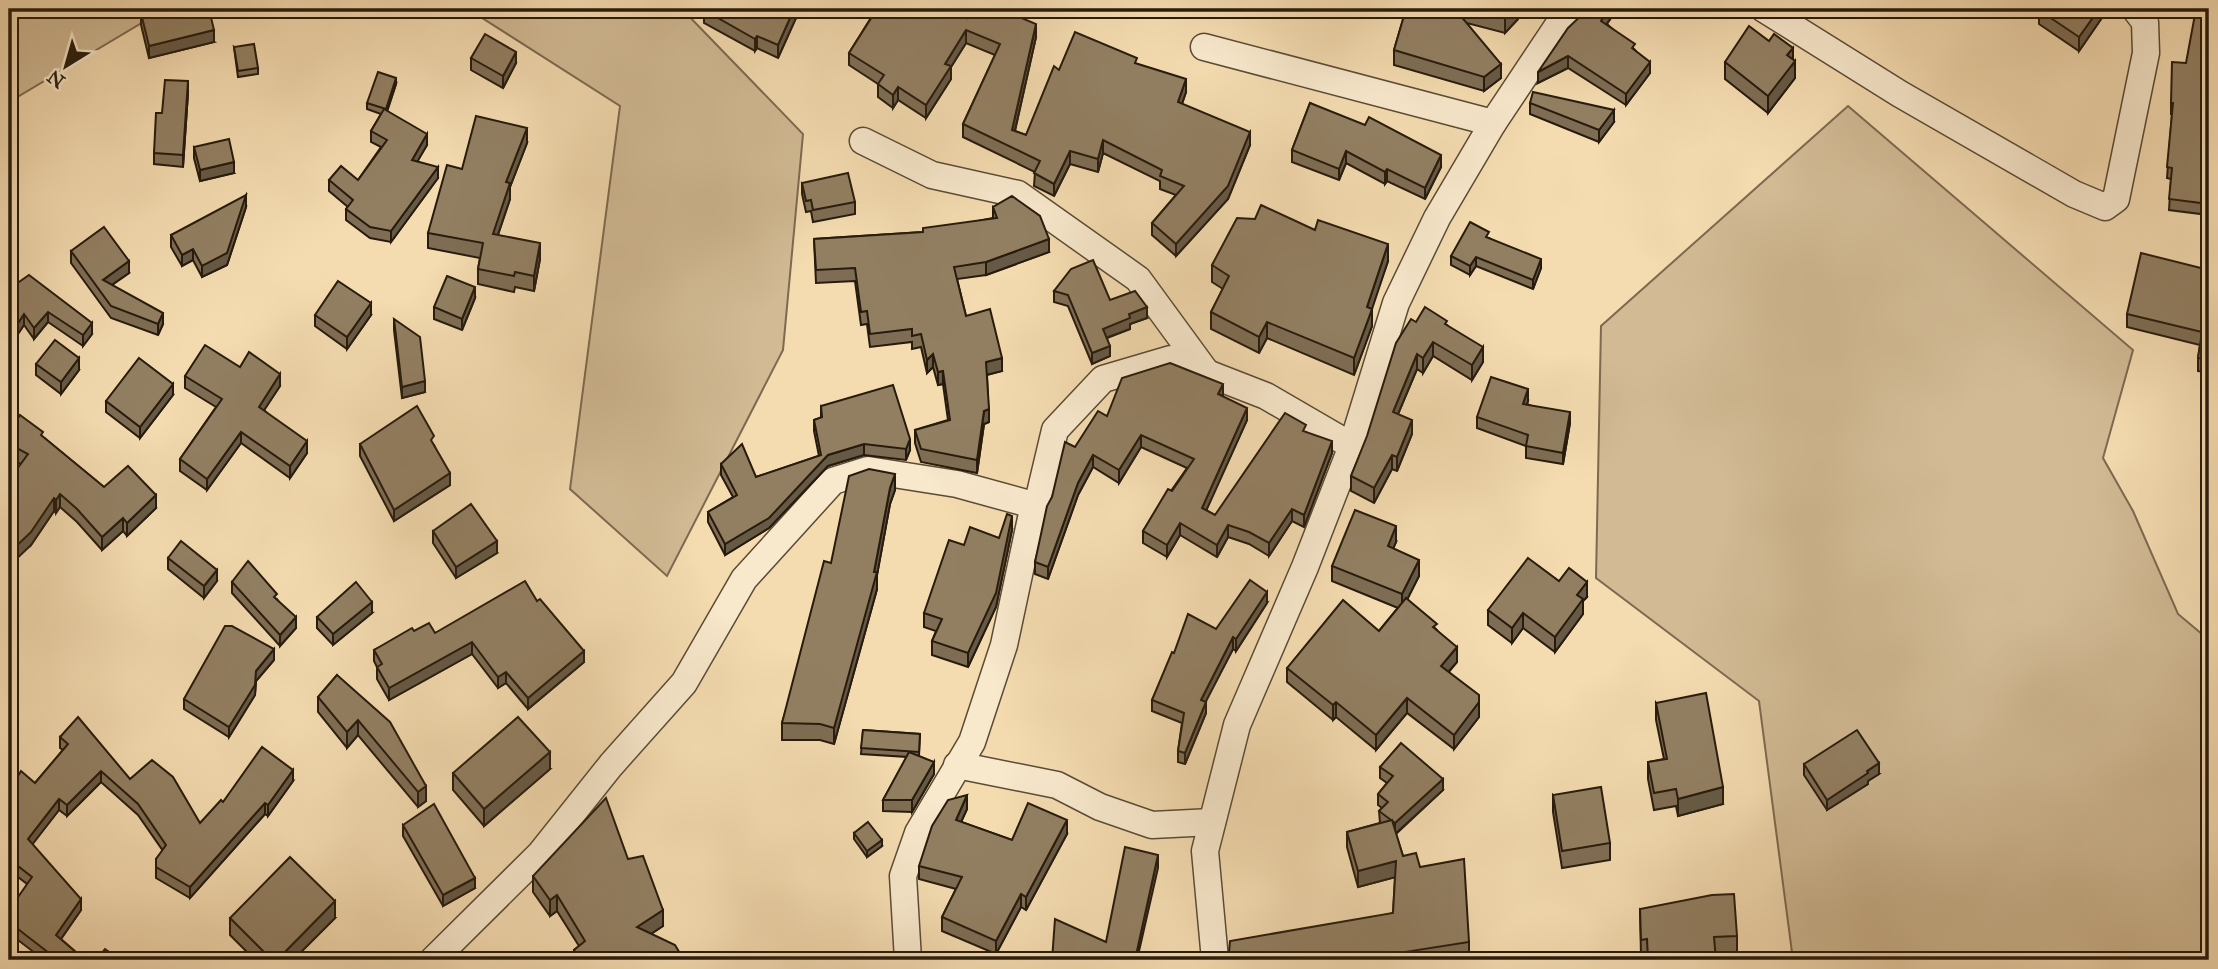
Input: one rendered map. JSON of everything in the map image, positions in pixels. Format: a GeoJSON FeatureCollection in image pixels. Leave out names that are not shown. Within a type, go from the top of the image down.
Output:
{"type":"FeatureCollection","features":[{"type":"Feature","properties":{"kind":"street"},"geometry":{"type":"LineString","coordinates":[[1214,960],[1205,851],[1237,725],[1305,567],[1352,446],[1396,303],[1437,218],[1493,123],[1569,9]]}},
{"type":"Feature","properties":{"kind":"street"},"geometry":{"type":"LineString","coordinates":[[1765,9],[1900,94],[2074,194],[2105,207],[2116,199],[2146,53],[2145,22],[2135,9]]}},
{"type":"Feature","properties":{"kind":"street"},"geometry":{"type":"LineString","coordinates":[[1204,47],[1493,123]]}},
{"type":"Feature","properties":{"kind":"street"},"geometry":{"type":"LineString","coordinates":[[863,141],[932,175],[1018,194],[1138,279],[1206,372]]}},
{"type":"Feature","properties":{"kind":"street"},"geometry":{"type":"LineString","coordinates":[[908,960],[903,876],[918,833],[972,742],[1004,645],[1033,509],[1037,506],[1055,430],[1103,379],[1171,359],[1266,396],[1352,446]]}},
{"type":"Feature","properties":{"kind":"street"},"geometry":{"type":"LineString","coordinates":[[433,960],[540,854],[611,765],[684,683],[744,579],[833,481],[868,470],[957,484],[1037,506]]}},
{"type":"Feature","properties":{"kind":"street"},"geometry":{"type":"LineString","coordinates":[[957,765],[1057,785],[1100,807],[1152,825],[1212,822]]}},
{"type":"Feature","properties":{"kind":"shaded area"},"geometry":{"type":"Polygon","coordinates":[[[9,9],[165,9],[9,102],[9,9]]]}},
{"type":"Feature","properties":{"kind":"shaded area"},"geometry":{"type":"Polygon","coordinates":[[[468,9],[682,9],[803,134],[783,350],[667,576],[570,489],[620,106],[468,9]]]}},
{"type":"Feature","properties":{"kind":"shaded area"},"geometry":{"type":"Polygon","coordinates":[[[1848,106],[2133,350],[2103,458],[2133,511],[2178,614],[2209,640],[2209,960],[1793,960],[1759,701],[1596,578],[1601,326],[1848,106]]]}},
{"type":"Feature","properties":{"kind":"building"},"geometry":{"type":"Polygon","coordinates":[[[158,9],[209,9],[214,30],[149,46],[141,13],[158,9]]]}},
{"type":"Feature","properties":{"kind":"building"},"geometry":{"type":"Polygon","coordinates":[[[705,9],[753,9],[762,14],[762,9],[794,9],[778,45],[757,36],[755,39],[705,9]]]}},
{"type":"Feature","properties":{"kind":"building"},"geometry":{"type":"Polygon","coordinates":[[[877,9],[955,9],[967,18],[971,9],[1000,9],[1036,24],[1012,130],[1026,135],[1054,66],[1059,70],[1075,32],[1137,58],[1135,63],[1186,79],[1178,102],[1250,132],[1228,186],[1176,244],[1152,223],[1184,186],[1160,176],[1162,170],[1103,140],[1098,159],[1070,151],[1054,184],[1034,173],[1040,161],[963,124],[1000,44],[966,30],[945,64],[951,66],[926,105],[898,87],[893,95],[878,84],[884,75],[849,53],[877,9]]]}},
{"type":"Feature","properties":{"kind":"building"},"geometry":{"type":"Polygon","coordinates":[[[1406,9],[1455,9],[1501,64],[1484,77],[1394,50],[1406,9]]]}},
{"type":"Feature","properties":{"kind":"building"},"geometry":{"type":"Polygon","coordinates":[[[1468,9],[1514,9],[1505,18],[1468,9]]]}},
{"type":"Feature","properties":{"kind":"building"},"geometry":{"type":"Polygon","coordinates":[[[1583,9],[1609,9],[1601,21],[1635,44],[1632,48],[1650,62],[1626,94],[1568,56],[1538,72],[1568,28],[1586,11],[1583,9]]]}},
{"type":"Feature","properties":{"kind":"building"},"geometry":{"type":"Polygon","coordinates":[[[2040,9],[2099,9],[2079,37],[2040,9]]]}},
{"type":"Feature","properties":{"kind":"building"},"geometry":{"type":"Polygon","coordinates":[[[2196,9],[2209,9],[2209,204],[2169,199],[2172,168],[2167,167],[2173,103],[2172,62],[2186,63],[2196,9]]]}},
{"type":"Feature","properties":{"kind":"building"},"geometry":{"type":"Polygon","coordinates":[[[1749,26],[1769,41],[1774,34],[1793,48],[1787,55],[1795,61],[1768,96],[1725,62],[1749,26]]]}},
{"type":"Feature","properties":{"kind":"building"},"geometry":{"type":"Polygon","coordinates":[[[485,34],[516,52],[503,76],[471,58],[485,34]]]}},
{"type":"Feature","properties":{"kind":"building"},"geometry":{"type":"Polygon","coordinates":[[[254,44],[258,68],[238,71],[234,47],[254,44]]]}},
{"type":"Feature","properties":{"kind":"building"},"geometry":{"type":"Polygon","coordinates":[[[378,72],[396,78],[386,109],[367,103],[378,72]]]}},
{"type":"Feature","properties":{"kind":"building"},"geometry":{"type":"Polygon","coordinates":[[[165,80],[188,81],[183,155],[154,153],[156,113],[162,113],[165,80]]]}},
{"type":"Feature","properties":{"kind":"building"},"geometry":{"type":"Polygon","coordinates":[[[1533,92],[1614,110],[1599,130],[1530,103],[1533,92]]]}},
{"type":"Feature","properties":{"kind":"building"},"geometry":{"type":"Polygon","coordinates":[[[1310,103],[1365,125],[1369,117],[1441,155],[1425,188],[1387,169],[1385,172],[1346,151],[1339,169],[1292,150],[1310,103]]]}},
{"type":"Feature","properties":{"kind":"building"},"geometry":{"type":"Polygon","coordinates":[[[384,109],[427,134],[412,160],[438,167],[391,231],[370,227],[346,209],[353,200],[329,180],[341,166],[358,180],[387,140],[371,131],[384,109]]]}},
{"type":"Feature","properties":{"kind":"building"},"geometry":{"type":"Polygon","coordinates":[[[476,116],[527,128],[506,182],[510,183],[493,234],[540,243],[534,276],[515,272],[514,276],[478,269],[483,243],[428,233],[447,165],[462,169],[476,116]]]}},
{"type":"Feature","properties":{"kind":"building"},"geometry":{"type":"Polygon","coordinates":[[[229,139],[234,162],[200,170],[194,147],[229,139]]]}},
{"type":"Feature","properties":{"kind":"building"},"geometry":{"type":"Polygon","coordinates":[[[848,173],[855,202],[813,210],[811,200],[806,201],[802,183],[848,173]]]}},
{"type":"Feature","properties":{"kind":"building"},"geometry":{"type":"Polygon","coordinates":[[[246,195],[227,253],[202,266],[193,249],[182,255],[171,235],[246,195]]]}},
{"type":"Feature","properties":{"kind":"building"},"geometry":{"type":"Polygon","coordinates":[[[1012,196],[1040,216],[1049,239],[986,262],[954,267],[966,316],[990,309],[1002,358],[986,362],[989,409],[984,411],[977,460],[921,449],[915,430],[950,420],[943,371],[938,372],[933,354],[927,360],[921,334],[912,336],[912,329],[870,334],[867,311],[861,312],[855,268],[816,270],[814,239],[923,232],[923,228],[997,218],[993,207],[1012,196]]]}},
{"type":"Feature","properties":{"kind":"building"},"geometry":{"type":"Polygon","coordinates":[[[1261,205],[1315,230],[1318,220],[1388,244],[1367,307],[1372,309],[1354,358],[1267,322],[1259,337],[1211,312],[1229,276],[1212,265],[1237,218],[1255,219],[1261,205]]]}},
{"type":"Feature","properties":{"kind":"building"},"geometry":{"type":"Polygon","coordinates":[[[1470,222],[1489,232],[1486,237],[1541,259],[1533,280],[1476,257],[1470,266],[1451,256],[1470,222]]]}},
{"type":"Feature","properties":{"kind":"building"},"geometry":{"type":"Polygon","coordinates":[[[104,227],[129,261],[103,280],[163,313],[158,324],[111,306],[71,251],[104,227]]]}},
{"type":"Feature","properties":{"kind":"building"},"geometry":{"type":"Polygon","coordinates":[[[2141,253],[2209,270],[2209,360],[2198,358],[2202,332],[2127,314],[2141,253]]]}},
{"type":"Feature","properties":{"kind":"building"},"geometry":{"type":"Polygon","coordinates":[[[1093,260],[1110,300],[1135,291],[1147,307],[1129,314],[1130,318],[1103,329],[1110,346],[1092,353],[1068,295],[1054,291],[1071,269],[1093,260]]]}},
{"type":"Feature","properties":{"kind":"building"},"geometry":{"type":"Polygon","coordinates":[[[29,275],[92,323],[83,335],[48,312],[34,328],[24,314],[9,337],[9,289],[29,275]]]}},
{"type":"Feature","properties":{"kind":"building"},"geometry":{"type":"Polygon","coordinates":[[[447,276],[475,287],[462,319],[434,307],[447,276]]]}},
{"type":"Feature","properties":{"kind":"building"},"geometry":{"type":"Polygon","coordinates":[[[338,281],[371,303],[347,337],[315,315],[338,281]]]}},
{"type":"Feature","properties":{"kind":"building"},"geometry":{"type":"Polygon","coordinates":[[[1425,307],[1447,321],[1445,324],[1483,347],[1472,365],[1433,342],[1423,358],[1417,354],[1393,412],[1412,420],[1397,457],[1392,455],[1374,488],[1351,476],[1367,436],[1396,343],[1411,319],[1416,322],[1425,307]]]}},
{"type":"Feature","properties":{"kind":"building"},"geometry":{"type":"Polygon","coordinates":[[[394,319],[420,337],[425,381],[402,387],[394,319]]]}},
{"type":"Feature","properties":{"kind":"building"},"geometry":{"type":"Polygon","coordinates":[[[55,340],[79,358],[61,382],[36,364],[55,340]]]}},
{"type":"Feature","properties":{"kind":"building"},"geometry":{"type":"Polygon","coordinates":[[[205,345],[240,367],[249,352],[280,374],[259,407],[307,441],[290,466],[241,432],[207,479],[180,459],[222,399],[185,376],[205,345]]]}},
{"type":"Feature","properties":{"kind":"building"},"geometry":{"type":"Polygon","coordinates":[[[139,358],[173,384],[140,427],[106,401],[139,358]]]}},
{"type":"Feature","properties":{"kind":"building"},"geometry":{"type":"Polygon","coordinates":[[[1170,363],[1223,384],[1218,394],[1247,408],[1202,508],[1215,515],[1285,413],[1306,425],[1303,431],[1332,441],[1304,515],[1292,509],[1269,543],[1228,525],[1217,545],[1180,523],[1167,545],[1143,531],[1168,489],[1172,491],[1194,459],[1141,435],[1119,470],[1093,455],[1078,483],[1048,567],[1035,562],[1065,442],[1075,447],[1098,411],[1107,416],[1122,378],[1170,363]]]}},
{"type":"Feature","properties":{"kind":"building"},"geometry":{"type":"Polygon","coordinates":[[[1491,377],[1528,389],[1523,404],[1570,412],[1563,453],[1526,446],[1528,435],[1477,417],[1491,377]]]}},
{"type":"Feature","properties":{"kind":"building"},"geometry":{"type":"Polygon","coordinates":[[[893,385],[910,439],[906,449],[864,444],[828,455],[769,518],[725,544],[708,512],[737,495],[721,464],[742,444],[756,477],[821,455],[814,420],[822,417],[821,406],[893,385]]]}},
{"type":"Feature","properties":{"kind":"building"},"geometry":{"type":"Polygon","coordinates":[[[417,406],[434,436],[431,440],[450,473],[394,510],[360,444],[417,406]]]}},
{"type":"Feature","properties":{"kind":"building"},"geometry":{"type":"Polygon","coordinates":[[[20,415],[104,487],[128,466],[156,495],[127,523],[123,518],[102,537],[60,494],[56,500],[54,498],[31,532],[9,553],[9,480],[28,454],[9,444],[9,432],[20,415]]]}},
{"type":"Feature","properties":{"kind":"building"},"geometry":{"type":"Polygon","coordinates":[[[869,469],[895,474],[874,572],[877,572],[834,728],[820,724],[782,723],[824,561],[831,563],[849,476],[869,469]]]}},
{"type":"Feature","properties":{"kind":"building"},"geometry":{"type":"Polygon","coordinates":[[[471,504],[497,541],[456,567],[433,531],[471,504]]]}},
{"type":"Feature","properties":{"kind":"building"},"geometry":{"type":"Polygon","coordinates":[[[1355,510],[1396,526],[1388,546],[1419,560],[1402,594],[1332,566],[1355,510]]]}},
{"type":"Feature","properties":{"kind":"building"},"geometry":{"type":"Polygon","coordinates":[[[1007,514],[1012,516],[996,593],[968,653],[932,641],[942,619],[924,613],[949,540],[964,545],[970,527],[999,538],[1007,514]]]}},
{"type":"Feature","properties":{"kind":"building"},"geometry":{"type":"Polygon","coordinates":[[[181,541],[217,570],[204,586],[168,558],[181,541]]]}},
{"type":"Feature","properties":{"kind":"building"},"geometry":{"type":"Polygon","coordinates":[[[1528,558],[1559,581],[1569,568],[1587,582],[1577,595],[1583,599],[1555,637],[1523,613],[1512,628],[1488,610],[1528,558]]]}},
{"type":"Feature","properties":{"kind":"building"},"geometry":{"type":"Polygon","coordinates":[[[248,561],[277,594],[274,597],[296,617],[280,635],[232,582],[248,561]]]}},
{"type":"Feature","properties":{"kind":"building"},"geometry":{"type":"Polygon","coordinates":[[[1250,580],[1267,592],[1236,639],[1233,637],[1201,700],[1206,702],[1185,753],[1178,751],[1184,713],[1152,700],[1172,652],[1174,653],[1188,614],[1216,629],[1250,580]]]}},
{"type":"Feature","properties":{"kind":"building"},"geometry":{"type":"Polygon","coordinates":[[[525,581],[537,601],[540,599],[584,651],[528,698],[506,672],[498,677],[472,642],[389,688],[377,667],[382,664],[374,650],[412,628],[414,631],[429,623],[435,633],[525,581]]]}},
{"type":"Feature","properties":{"kind":"building"},"geometry":{"type":"Polygon","coordinates":[[[356,582],[372,602],[333,634],[317,617],[356,582]]]}},
{"type":"Feature","properties":{"kind":"building"},"geometry":{"type":"Polygon","coordinates":[[[1406,598],[1437,624],[1433,627],[1457,647],[1441,666],[1479,695],[1479,702],[1454,735],[1407,698],[1376,735],[1336,702],[1333,705],[1287,668],[1343,600],[1379,631],[1406,598]]]}},
{"type":"Feature","properties":{"kind":"building"},"geometry":{"type":"Polygon","coordinates":[[[9,625],[16,630],[9,640],[9,625]]]}},
{"type":"Feature","properties":{"kind":"building"},"geometry":{"type":"Polygon","coordinates":[[[225,626],[232,626],[274,649],[256,671],[255,685],[229,727],[184,699],[225,626]]]}},
{"type":"Feature","properties":{"kind":"building"},"geometry":{"type":"Polygon","coordinates":[[[337,675],[390,722],[426,786],[418,792],[358,720],[347,732],[318,697],[337,675]]]}},
{"type":"Feature","properties":{"kind":"building"},"geometry":{"type":"Polygon","coordinates":[[[1706,693],[1723,787],[1678,799],[1676,789],[1654,793],[1648,762],[1667,759],[1656,703],[1706,693]]]}},
{"type":"Feature","properties":{"kind":"building"},"geometry":{"type":"Polygon","coordinates":[[[78,717],[130,779],[152,760],[173,777],[200,823],[221,800],[223,802],[262,747],[293,770],[268,805],[265,803],[190,887],[156,867],[156,859],[166,845],[138,804],[101,771],[67,805],[59,799],[28,839],[81,899],[56,935],[85,960],[58,960],[18,929],[9,939],[9,910],[32,877],[9,859],[9,791],[21,771],[35,783],[68,744],[60,737],[78,717]]]}},
{"type":"Feature","properties":{"kind":"building"},"geometry":{"type":"Polygon","coordinates":[[[518,717],[550,752],[484,809],[453,773],[518,717]]]}},
{"type":"Feature","properties":{"kind":"building"},"geometry":{"type":"Polygon","coordinates":[[[863,730],[920,734],[919,752],[861,748],[863,730]]]}},
{"type":"Feature","properties":{"kind":"building"},"geometry":{"type":"Polygon","coordinates":[[[1857,730],[1879,763],[1827,800],[1804,764],[1857,730]]]}},
{"type":"Feature","properties":{"kind":"building"},"geometry":{"type":"Polygon","coordinates":[[[1401,743],[1443,779],[1395,823],[1379,811],[1388,802],[1378,794],[1393,776],[1380,767],[1401,743]]]}},
{"type":"Feature","properties":{"kind":"building"},"geometry":{"type":"Polygon","coordinates":[[[909,752],[934,762],[912,800],[883,800],[909,752]]]}},
{"type":"Feature","properties":{"kind":"building"},"geometry":{"type":"Polygon","coordinates":[[[1601,787],[1610,843],[1562,851],[1553,795],[1601,787]]]}},
{"type":"Feature","properties":{"kind":"building"},"geometry":{"type":"Polygon","coordinates":[[[967,795],[956,820],[1012,840],[1028,803],[1067,820],[1026,897],[1021,894],[996,941],[942,917],[962,877],[919,866],[932,826],[948,800],[967,795]]]}},
{"type":"Feature","properties":{"kind":"building"},"geometry":{"type":"Polygon","coordinates":[[[606,798],[628,859],[643,856],[663,910],[637,927],[675,945],[684,960],[580,960],[574,950],[585,941],[557,895],[550,900],[533,876],[606,798]]]}},
{"type":"Feature","properties":{"kind":"building"},"geometry":{"type":"Polygon","coordinates":[[[434,804],[475,878],[443,895],[403,825],[434,804]]]}},
{"type":"Feature","properties":{"kind":"building"},"geometry":{"type":"Polygon","coordinates":[[[1392,820],[1403,856],[1416,853],[1420,867],[1464,859],[1469,942],[1379,956],[1379,960],[1219,960],[1229,952],[1230,941],[1393,913],[1396,861],[1358,871],[1347,832],[1392,820]]]}},
{"type":"Feature","properties":{"kind":"building"},"geometry":{"type":"Polygon","coordinates":[[[868,822],[882,840],[867,851],[854,833],[868,822]]]}},
{"type":"Feature","properties":{"kind":"building"},"geometry":{"type":"Polygon","coordinates":[[[1125,847],[1158,855],[1135,960],[1052,960],[1055,919],[1106,942],[1125,847]]]}},
{"type":"Feature","properties":{"kind":"building"},"geometry":{"type":"Polygon","coordinates":[[[290,857],[335,901],[277,960],[272,960],[230,918],[290,857]]]}},
{"type":"Feature","properties":{"kind":"building"},"geometry":{"type":"Polygon","coordinates":[[[1734,894],[1737,936],[1714,937],[1716,960],[1648,960],[1647,939],[1641,940],[1640,909],[1712,895],[1734,894]]]}},
{"type":"Feature","properties":{"kind":"building"},"geometry":{"type":"Polygon","coordinates":[[[105,949],[120,960],[96,960],[105,949]]]}}]}
